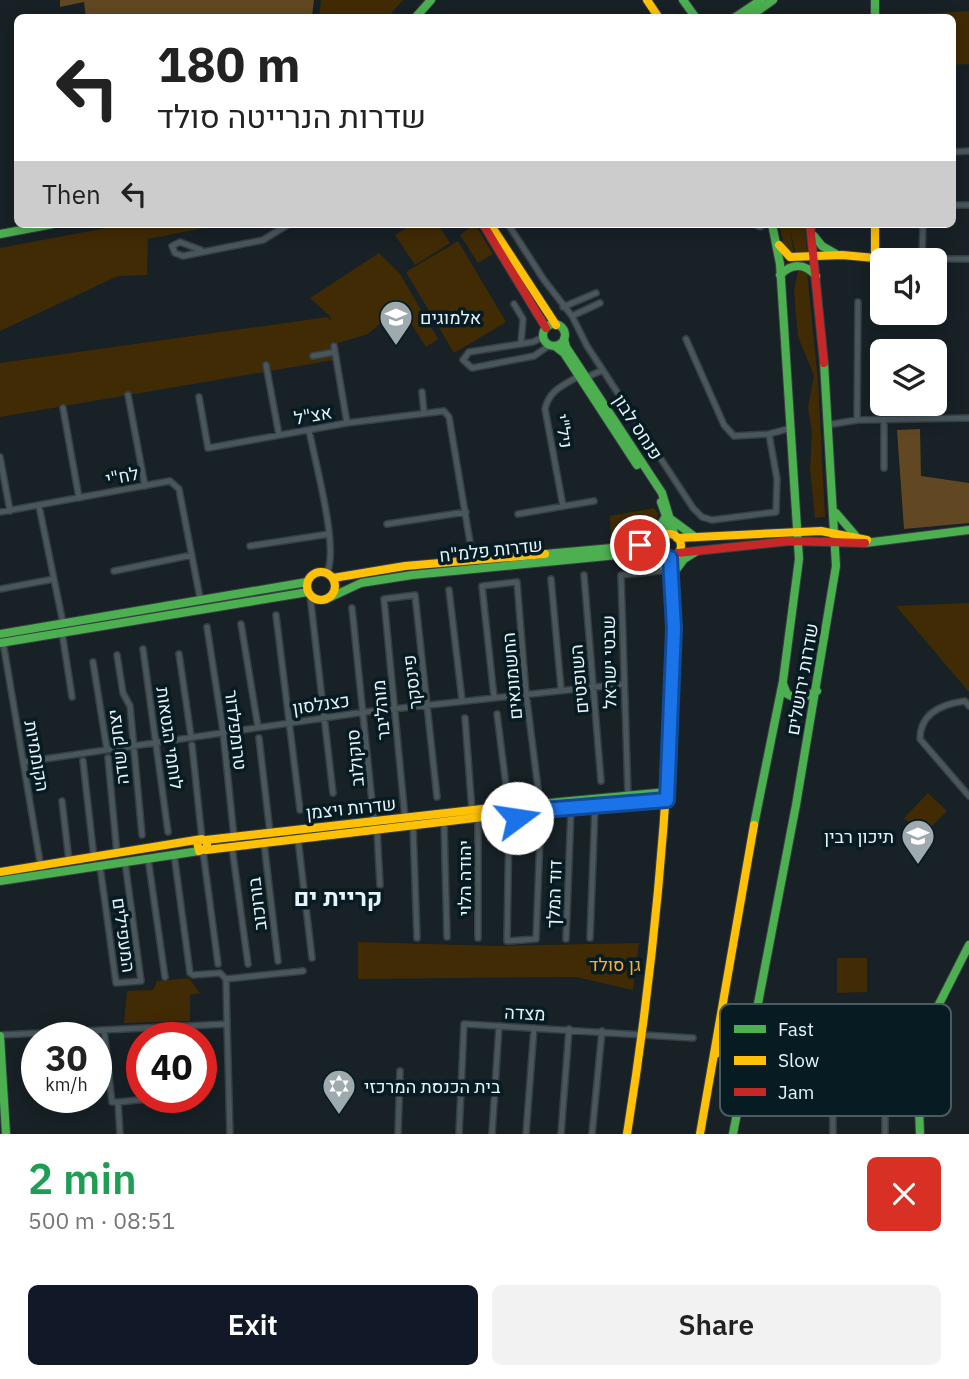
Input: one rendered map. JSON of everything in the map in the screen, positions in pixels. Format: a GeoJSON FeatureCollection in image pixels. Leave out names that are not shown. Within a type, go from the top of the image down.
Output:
{"type":"FeatureCollection","features":[{"type":"Feature","properties":{"kind":"street"},"geometry":{"type":"LineString","coordinates":[[419,14],[431,0]]}},
{"type":"Feature","properties":{"kind":"street"},"geometry":{"type":"LineString","coordinates":[[740,14],[761,0]]}},
{"type":"Feature","properties":{"kind":"street"},"geometry":{"type":"LineString","coordinates":[[754,14],[774,0]]}},
{"type":"Feature","properties":{"kind":"street"},"geometry":{"type":"LineString","coordinates":[[0,234],[32,228]]}},
{"type":"Feature","properties":{"kind":"street"},"geometry":{"type":"LineString","coordinates":[[201,250],[180,242],[172,246],[175,253],[183,256],[201,250],[272,237],[284,228]]}},
{"type":"Feature","properties":{"kind":"street"},"geometry":{"type":"LineString","coordinates":[[485,228],[545,333]]}},
{"type":"Feature","properties":{"kind":"street"},"geometry":{"type":"LineString","coordinates":[[492,228],[556,325],[533,342],[469,352],[463,360],[472,368],[534,356],[564,339]]}},
{"type":"Feature","properties":{"kind":"street"},"geometry":{"type":"LineString","coordinates":[[511,228],[544,280],[572,316],[603,370],[676,483],[702,517],[712,520],[776,512],[777,479],[769,434]]}},
{"type":"Feature","properties":{"kind":"street","name":"שדרות ירושלים"},"geometry":{"type":"LineString","coordinates":[[723,1004],[756,813],[783,681],[799,559],[780,275],[773,228]]}},
{"type":"Feature","properties":{"kind":"street"},"geometry":{"type":"LineString","coordinates":[[875,228],[875,248]]}},
{"type":"Feature","properties":{"kind":"street"},"geometry":{"type":"LineString","coordinates":[[922,248],[923,228]]}},
{"type":"Feature","properties":{"kind":"street"},"geometry":{"type":"LineString","coordinates":[[811,229],[827,249],[842,255]]}},
{"type":"Feature","properties":{"kind":"street","name":"שדרות ירושלים"},"geometry":{"type":"LineString","coordinates":[[757,1004],[817,691],[836,566],[835,511],[816,256],[811,229]]}},
{"type":"Feature","properties":{"kind":"street"},"geometry":{"type":"LineString","coordinates":[[776,236],[785,255],[870,258]]}},
{"type":"Feature","properties":{"kind":"street"},"geometry":{"type":"LineString","coordinates":[[947,259],[969,259]]}},
{"type":"Feature","properties":{"kind":"street"},"geometry":{"type":"LineString","coordinates":[[780,275],[788,268],[805,266],[813,271],[818,282]]}},
{"type":"Feature","properties":{"kind":"street"},"geometry":{"type":"LineString","coordinates":[[531,289],[544,280]]}},
{"type":"Feature","properties":{"kind":"street"},"geometry":{"type":"LineString","coordinates":[[563,307],[596,292]]}},
{"type":"Feature","properties":{"kind":"street"},"geometry":{"type":"LineString","coordinates":[[857,420],[858,302]]}},
{"type":"Feature","properties":{"kind":"street"},"geometry":{"type":"LineString","coordinates":[[572,316],[600,303]]}},
{"type":"Feature","properties":{"kind":"street"},"geometry":{"type":"LineString","coordinates":[[514,304],[523,319],[521,343]]}},
{"type":"Feature","properties":{"kind":"street","name":"פנחס לבון"},"geometry":{"type":"LineString","coordinates":[[556,325],[564,330],[566,347],[669,518]]}},
{"type":"Feature","properties":{"kind":"street","name":"פנחס לבון"},"geometry":{"type":"LineString","coordinates":[[545,333],[553,346],[583,376],[662,493],[672,536],[680,547],[674,555],[670,572],[674,628],[667,796],[644,1032],[627,1134]]}},
{"type":"Feature","properties":{"kind":"street"},"geometry":{"type":"LineString","coordinates":[[686,339],[729,431],[741,437],[791,428]]}},
{"type":"Feature","properties":{"kind":"street"},"geometry":{"type":"LineString","coordinates":[[313,356],[335,349],[347,423]]}},
{"type":"Feature","properties":{"kind":"street"},"geometry":{"type":"LineString","coordinates":[[266,365],[279,435]]}},
{"type":"Feature","properties":{"kind":"street","name":"ניל\"י"},"geometry":{"type":"LineString","coordinates":[[563,506],[545,409],[547,399],[555,390],[583,376],[603,370]]}},
{"type":"Feature","properties":{"kind":"street"},"geometry":{"type":"LineString","coordinates":[[422,392],[425,412]]}},
{"type":"Feature","properties":{"kind":"street"},"geometry":{"type":"LineString","coordinates":[[128,395],[145,486]]}},
{"type":"Feature","properties":{"kind":"street","name":"אצ\"ל"},"geometry":{"type":"LineString","coordinates":[[199,397],[208,448],[347,423],[444,411],[450,417],[473,560]]}},
{"type":"Feature","properties":{"kind":"street"},"geometry":{"type":"LineString","coordinates":[[63,408],[79,498]]}},
{"type":"Feature","properties":{"kind":"street"},"geometry":{"type":"LineString","coordinates":[[827,425],[857,420],[969,418]]}},
{"type":"Feature","properties":{"kind":"street"},"geometry":{"type":"LineString","coordinates":[[884,419],[884,468]]}},
{"type":"Feature","properties":{"kind":"street"},"geometry":{"type":"LineString","coordinates":[[62,627],[309,594],[322,601],[331,597],[335,589],[330,576],[329,534],[309,430]]}},
{"type":"Feature","properties":{"kind":"street"},"geometry":{"type":"LineString","coordinates":[[0,457],[10,511]]}},
{"type":"Feature","properties":{"kind":"street","name":"לח\"י"},"geometry":{"type":"LineString","coordinates":[[0,512],[170,481],[179,489],[200,598]]}},
{"type":"Feature","properties":{"kind":"street"},"geometry":{"type":"LineString","coordinates":[[662,493],[676,483]]}},
{"type":"Feature","properties":{"kind":"street"},"geometry":{"type":"LineString","coordinates":[[519,514],[594,501]]}},
{"type":"Feature","properties":{"kind":"street"},"geometry":{"type":"LineString","coordinates":[[40,506],[72,697]]}},
{"type":"Feature","properties":{"kind":"street"},"geometry":{"type":"LineString","coordinates":[[835,511],[844,526],[858,540]]}},
{"type":"Feature","properties":{"kind":"street"},"geometry":{"type":"LineString","coordinates":[[387,524],[466,512]]}},
{"type":"Feature","properties":{"kind":"street"},"geometry":{"type":"LineString","coordinates":[[623,547],[654,538],[669,518],[683,531],[705,539]]}},
{"type":"Feature","properties":{"kind":"street"},"geometry":{"type":"LineString","coordinates":[[798,537],[782,542],[674,555],[658,548],[672,536],[705,539],[798,537],[836,538],[873,543],[969,530]]}},
{"type":"Feature","properties":{"kind":"street"},"geometry":{"type":"LineString","coordinates":[[250,547],[329,534]]}},
{"type":"Feature","properties":{"kind":"street"},"geometry":{"type":"LineString","coordinates":[[836,566],[843,552],[858,540]]}},
{"type":"Feature","properties":{"kind":"street"},"geometry":{"type":"LineString","coordinates":[[782,542],[792,547],[799,559]]}},
{"type":"Feature","properties":{"kind":"street","name":"שדרות פלמ\"ח"},"geometry":{"type":"LineString","coordinates":[[330,576],[623,547],[658,548]]}},
{"type":"Feature","properties":{"kind":"street","name":"שדרות פלמ\"ח"},"geometry":{"type":"LineString","coordinates":[[331,597],[361,583],[412,575],[658,548]]}},
{"type":"Feature","properties":{"kind":"street"},"geometry":{"type":"LineString","coordinates":[[638,552],[654,556],[670,572],[699,550]]}},
{"type":"Feature","properties":{"kind":"street"},"geometry":{"type":"LineString","coordinates":[[114,571],[192,555]]}},
{"type":"Feature","properties":{"kind":"street"},"geometry":{"type":"LineString","coordinates":[[1,640],[200,598],[307,582],[318,572],[330,576]]}},
{"type":"Feature","properties":{"kind":"street","name":"שבטי ישראל"},"geometry":{"type":"LineString","coordinates":[[628,796],[621,575],[670,572]]}},
{"type":"Feature","properties":{"kind":"street","name":"השופטים"},"geometry":{"type":"LineString","coordinates":[[584,575],[601,781]]}},
{"type":"Feature","properties":{"kind":"street"},"geometry":{"type":"LineString","coordinates":[[0,589],[54,579]]}},
{"type":"Feature","properties":{"kind":"street"},"geometry":{"type":"LineString","coordinates":[[551,579],[561,688]]}},
{"type":"Feature","properties":{"kind":"street"},"geometry":{"type":"LineString","coordinates":[[307,582],[326,718],[333,793]]}},
{"type":"Feature","properties":{"kind":"street","name":"החשמונאים"},"geometry":{"type":"LineString","coordinates":[[494,696],[481,586],[517,582],[526,692],[540,807],[536,939],[507,941],[509,821]]}},
{"type":"Feature","properties":{"kind":"street"},"geometry":{"type":"LineString","coordinates":[[449,590],[462,700]]}},
{"type":"Feature","properties":{"kind":"street","name":"פינסקר"},"geometry":{"type":"LineString","coordinates":[[384,599],[415,595],[437,797]]}},
{"type":"Feature","properties":{"kind":"street","name":"מוהליבר"},"geometry":{"type":"LineString","coordinates":[[384,599],[405,818]]}},
{"type":"Feature","properties":{"kind":"street","name":"סוקולוב"},"geometry":{"type":"LineString","coordinates":[[352,608],[365,712],[380,885]]}},
{"type":"Feature","properties":{"kind":"street"},"geometry":{"type":"LineString","coordinates":[[276,615],[300,810]]}},
{"type":"Feature","properties":{"kind":"street"},"geometry":{"type":"LineString","coordinates":[[241,624],[258,727]]}},
{"type":"Feature","properties":{"kind":"street","name":"טרומפלדור"},"geometry":{"type":"LineString","coordinates":[[207,627],[223,732],[234,837]]}},
{"type":"Feature","properties":{"kind":"street","name":"הקוממיות"},"geometry":{"type":"LineString","coordinates":[[1,640],[41,870]]}},
{"type":"Feature","properties":{"kind":"street","name":"לוחמי הגטאות"},"geometry":{"type":"LineString","coordinates":[[143,649],[168,832]]}},
{"type":"Feature","properties":{"kind":"street"},"geometry":{"type":"LineString","coordinates":[[179,654],[191,736]]}},
{"type":"Feature","properties":{"kind":"street","name":"יצחק שדה"},"geometry":{"type":"LineString","coordinates":[[117,655],[123,693],[130,706],[142,835]]}},
{"type":"Feature","properties":{"kind":"street"},"geometry":{"type":"LineString","coordinates":[[93,662],[107,750]]}},
{"type":"Feature","properties":{"kind":"street"},"geometry":{"type":"LineString","coordinates":[[783,681],[787,694],[796,700],[807,699],[817,691]]}},
{"type":"Feature","properties":{"kind":"street","name":"כצנלסון"},"geometry":{"type":"LineString","coordinates":[[24,762],[365,712],[561,688],[623,684]]}},
{"type":"Feature","properties":{"kind":"street"},"geometry":{"type":"LineString","coordinates":[[969,706],[965,701],[946,703],[930,714],[920,728],[920,739],[969,796]]}},
{"type":"Feature","properties":{"kind":"street"},"geometry":{"type":"LineString","coordinates":[[497,714],[508,801],[518,809],[628,796],[667,796]]}},
{"type":"Feature","properties":{"kind":"street","name":"יהודה הלוי"},"geometry":{"type":"LineString","coordinates":[[465,718],[475,814],[478,938]]}},
{"type":"Feature","properties":{"kind":"street"},"geometry":{"type":"LineString","coordinates":[[260,738],[271,833]]}},
{"type":"Feature","properties":{"kind":"street"},"geometry":{"type":"LineString","coordinates":[[192,745],[218,964]]}},
{"type":"Feature","properties":{"kind":"street"},"geometry":{"type":"LineString","coordinates":[[108,758],[117,854]]}},
{"type":"Feature","properties":{"kind":"street"},"geometry":{"type":"LineString","coordinates":[[83,761],[94,858]]}},
{"type":"Feature","properties":{"kind":"street"},"geometry":{"type":"LineString","coordinates":[[540,807],[570,809],[667,796]]}},
{"type":"Feature","properties":{"kind":"street"},"geometry":{"type":"LineString","coordinates":[[62,801],[69,861]]}},
{"type":"Feature","properties":{"kind":"street"},"geometry":{"type":"LineString","coordinates":[[508,801],[500,811],[509,821],[514,820],[518,809]]}},
{"type":"Feature","properties":{"kind":"street"},"geometry":{"type":"LineString","coordinates":[[590,937],[595,806]]}},
{"type":"Feature","properties":{"kind":"street","name":"דוד המלך"},"geometry":{"type":"LineString","coordinates":[[566,939],[570,809]]}},
{"type":"Feature","properties":{"kind":"street","name":"שדרות ויצמן"},"geometry":{"type":"LineString","coordinates":[[0,882],[69,861],[117,854],[202,846],[232,847],[298,839],[405,818],[500,811]]}},
{"type":"Feature","properties":{"kind":"street","name":"שדרות ויצמן"},"geometry":{"type":"LineString","coordinates":[[0,872],[100,866],[148,859],[234,837],[413,825],[444,822],[475,814]]}},
{"type":"Feature","properties":{"kind":"street"},"geometry":{"type":"LineString","coordinates":[[444,822],[447,937]]}},
{"type":"Feature","properties":{"kind":"street"},"geometry":{"type":"LineString","coordinates":[[413,825],[417,938]]}},
{"type":"Feature","properties":{"kind":"street"},"geometry":{"type":"LineString","coordinates":[[298,839],[312,958]]}},
{"type":"Feature","properties":{"kind":"street","name":"בורוכוב"},"geometry":{"type":"LineString","coordinates":[[264,843],[278,961]]}},
{"type":"Feature","properties":{"kind":"street"},"geometry":{"type":"LineString","coordinates":[[232,847],[248,964]]}},
{"type":"Feature","properties":{"kind":"street"},"geometry":{"type":"LineString","coordinates":[[174,854],[191,974],[220,973],[226,979],[230,1134]]}},
{"type":"Feature","properties":{"kind":"street"},"geometry":{"type":"LineString","coordinates":[[148,859],[165,977]]}},
{"type":"Feature","properties":{"kind":"street","name":"המעפילים"},"geometry":{"type":"LineString","coordinates":[[100,866],[116,983],[141,981],[125,862]]}},
{"type":"Feature","properties":{"kind":"street"},"geometry":{"type":"LineString","coordinates":[[0,872],[0,882]]}},
{"type":"Feature","properties":{"kind":"street"},"geometry":{"type":"LineString","coordinates":[[939,1004],[969,945]]}},
{"type":"Feature","properties":{"kind":"street"},"geometry":{"type":"LineString","coordinates":[[226,979],[303,971]]}},
{"type":"Feature","properties":{"kind":"street","name":"שדרות ירושלים"},"geometry":{"type":"LineString","coordinates":[[700,1134],[720,1020]]}},
{"type":"Feature","properties":{"kind":"street"},"geometry":{"type":"LineString","coordinates":[[112,1030],[227,1024]]}},
{"type":"Feature","properties":{"kind":"street","name":"מצדה"},"geometry":{"type":"LineString","coordinates":[[459,1134],[464,1024],[644,1032],[693,1038]]}},
{"type":"Feature","properties":{"kind":"street"},"geometry":{"type":"LineString","coordinates":[[492,1134],[499,1026]]}},
{"type":"Feature","properties":{"kind":"street"},"geometry":{"type":"LineString","coordinates":[[526,1134],[534,1028]]}},
{"type":"Feature","properties":{"kind":"street"},"geometry":{"type":"LineString","coordinates":[[561,1134],[569,1029]]}},
{"type":"Feature","properties":{"kind":"street"},"geometry":{"type":"LineString","coordinates":[[592,1134],[602,1031]]}},
{"type":"Feature","properties":{"kind":"street"},"geometry":{"type":"LineString","coordinates":[[6,1134],[0,1036],[21,1035]]}},
{"type":"Feature","properties":{"kind":"street"},"geometry":{"type":"LineString","coordinates":[[714,1055],[720,1051]]}},
{"type":"Feature","properties":{"kind":"street"},"geometry":{"type":"LineString","coordinates":[[398,1134],[400,1071]]}},
{"type":"Feature","properties":{"kind":"street"},"geometry":{"type":"LineString","coordinates":[[112,1102],[126,1101]]}},
{"type":"Feature","properties":{"kind":"street"},"geometry":{"type":"LineString","coordinates":[[118,1102],[120,1134]]}},
{"type":"Feature","properties":{"kind":"street","name":"שדרות ירושלים"},"geometry":{"type":"LineString","coordinates":[[733,1134],[736,1116]]}},
{"type":"Feature","properties":{"kind":"street"},"geometry":{"type":"LineString","coordinates":[[833,1116],[833,1134]]}},
{"type":"Feature","properties":{"kind":"street"},"geometry":{"type":"LineString","coordinates":[[885,1116],[885,1134]]}},
{"type":"Feature","properties":{"kind":"street"},"geometry":{"type":"LineString","coordinates":[[920,1116],[920,1134]]}},
{"type":"Feature","properties":{"kind":"green space"},"geometry":{"type":"Polygon","coordinates":[[[321,0],[403,0],[391,14],[319,14],[321,0]]]}},
{"type":"Feature","properties":{"kind":"green space"},"geometry":{"type":"Polygon","coordinates":[[[969,11],[969,64],[956,65],[956,14],[916,14],[969,11]]]}},
{"type":"Feature","properties":{"kind":"green space"},"geometry":{"type":"Polygon","coordinates":[[[106,228],[204,228],[148,239],[147,275],[118,276],[0,331],[0,248],[106,228]]]}},
{"type":"Feature","properties":{"kind":"green space"},"geometry":{"type":"Polygon","coordinates":[[[406,228],[441,228],[450,243],[415,265],[395,235],[406,228]]]}},
{"type":"Feature","properties":{"kind":"green space"},"geometry":{"type":"Polygon","coordinates":[[[470,228],[477,228],[493,254],[478,263],[460,235],[470,228]]]}},
{"type":"Feature","properties":{"kind":"green space"},"geometry":{"type":"Polygon","coordinates":[[[780,228],[805,228],[807,254],[796,255],[790,230],[794,255],[786,253],[780,228]]]}},
{"type":"Feature","properties":{"kind":"green space"},"geometry":{"type":"Polygon","coordinates":[[[458,241],[506,322],[454,353],[406,272],[458,241]]]}},
{"type":"Feature","properties":{"kind":"green space"},"geometry":{"type":"Polygon","coordinates":[[[379,253],[400,274],[438,339],[426,347],[400,306],[368,334],[338,343],[340,359],[0,417],[0,363],[328,317],[331,322],[330,316],[310,298],[379,253]]]}},
{"type":"Feature","properties":{"kind":"green space"},"geometry":{"type":"Polygon","coordinates":[[[798,271],[807,273],[818,381],[825,517],[815,518],[810,468],[812,432],[808,408],[814,375],[798,337],[794,291],[798,271]]]}},
{"type":"Feature","properties":{"kind":"green space"},"geometry":{"type":"Polygon","coordinates":[[[654,508],[658,514],[655,527],[648,535],[611,541],[610,516],[654,508]]]}},
{"type":"Feature","properties":{"kind":"green space"},"geometry":{"type":"Polygon","coordinates":[[[969,603],[969,692],[896,606],[969,603]]]}},
{"type":"Feature","properties":{"kind":"green space"},"geometry":{"type":"Polygon","coordinates":[[[928,793],[947,811],[922,836],[904,818],[928,793]]]}},
{"type":"Feature","properties":{"kind":"green space","name":"גן סולד"},"geometry":{"type":"Polygon","coordinates":[[[358,942],[497,946],[639,943],[633,990],[576,977],[358,979],[358,942]]]}},
{"type":"Feature","properties":{"kind":"green space"},"geometry":{"type":"Polygon","coordinates":[[[837,958],[867,958],[867,992],[837,993],[837,958]]]}},
{"type":"Feature","properties":{"kind":"green space"},"geometry":{"type":"Polygon","coordinates":[[[189,978],[200,993],[190,995],[190,1021],[124,1023],[127,991],[153,990],[157,981],[189,978]]]}},
{"type":"Feature","properties":{"kind":"shaded area"},"geometry":{"type":"Polygon","coordinates":[[[60,0],[314,0],[312,14],[86,14],[84,2],[60,7],[60,0]]]}},
{"type":"Feature","properties":{"kind":"shaded area"},"geometry":{"type":"Polygon","coordinates":[[[920,429],[921,476],[969,483],[969,523],[904,529],[897,430],[920,429]]]}},
{"type":"Feature","properties":{"kind":"traffic: fast"},"geometry":{"type":"LineString","coordinates":[[419,14],[431,0]]}},
{"type":"Feature","properties":{"kind":"traffic: fast"},"geometry":{"type":"LineString","coordinates":[[683,0],[693,14]]}},
{"type":"Feature","properties":{"kind":"traffic: fast"},"geometry":{"type":"LineString","coordinates":[[740,14],[761,0]]}},
{"type":"Feature","properties":{"kind":"traffic: fast"},"geometry":{"type":"LineString","coordinates":[[754,14],[773,0]]}},
{"type":"Feature","properties":{"kind":"traffic: fast"},"geometry":{"type":"LineString","coordinates":[[875,0],[875,14]]}},
{"type":"Feature","properties":{"kind":"traffic: fast"},"geometry":{"type":"LineString","coordinates":[[0,234],[32,228]]}},
{"type":"Feature","properties":{"kind":"traffic: fast"},"geometry":{"type":"LineString","coordinates":[[754,825],[783,681],[799,559],[780,264],[773,228]]}},
{"type":"Feature","properties":{"kind":"traffic: fast"},"geometry":{"type":"LineString","coordinates":[[814,236],[822,246],[836,254]]}},
{"type":"Feature","properties":{"kind":"traffic: fast"},"geometry":{"type":"LineString","coordinates":[[780,275],[789,268],[798,266],[816,276]]}},
{"type":"Feature","properties":{"kind":"traffic: fast"},"geometry":{"type":"LineString","coordinates":[[554,324],[562,327],[565,335],[562,343],[554,346],[546,343],[543,335],[546,327],[554,324]]}},
{"type":"Feature","properties":{"kind":"traffic: fast"},"geometry":{"type":"LineString","coordinates":[[564,339],[566,347],[662,493],[675,536]]}},
{"type":"Feature","properties":{"kind":"traffic: fast"},"geometry":{"type":"LineString","coordinates":[[555,346],[564,353],[637,465]]}},
{"type":"Feature","properties":{"kind":"traffic: fast"},"geometry":{"type":"LineString","coordinates":[[758,1004],[796,805],[836,566],[824,363]]}},
{"type":"Feature","properties":{"kind":"traffic: fast"},"geometry":{"type":"LineString","coordinates":[[661,502],[666,516],[666,534]]}},
{"type":"Feature","properties":{"kind":"traffic: fast"},"geometry":{"type":"LineString","coordinates":[[836,513],[855,535]]}},
{"type":"Feature","properties":{"kind":"traffic: fast"},"geometry":{"type":"LineString","coordinates":[[651,540],[666,516]]}},
{"type":"Feature","properties":{"kind":"traffic: fast"},"geometry":{"type":"LineString","coordinates":[[672,520],[695,537]]}},
{"type":"Feature","properties":{"kind":"traffic: fast"},"geometry":{"type":"LineString","coordinates":[[865,543],[969,530]]}},
{"type":"Feature","properties":{"kind":"traffic: fast"},"geometry":{"type":"LineString","coordinates":[[545,554],[657,544]]}},
{"type":"Feature","properties":{"kind":"traffic: fast"},"geometry":{"type":"LineString","coordinates":[[331,597],[361,583],[412,575],[658,551]]}},
{"type":"Feature","properties":{"kind":"traffic: fast"},"geometry":{"type":"LineString","coordinates":[[645,554],[654,557],[672,575],[684,559],[697,551]]}},
{"type":"Feature","properties":{"kind":"traffic: fast"},"geometry":{"type":"LineString","coordinates":[[670,558],[673,649]]}},
{"type":"Feature","properties":{"kind":"traffic: fast"},"geometry":{"type":"LineString","coordinates":[[0,634],[307,582]]}},
{"type":"Feature","properties":{"kind":"traffic: fast"},"geometry":{"type":"LineString","coordinates":[[0,643],[308,592]]}},
{"type":"Feature","properties":{"kind":"traffic: fast"},"geometry":{"type":"LineString","coordinates":[[783,684],[787,694],[799,700],[817,691]]}},
{"type":"Feature","properties":{"kind":"traffic: fast"},"geometry":{"type":"LineString","coordinates":[[517,806],[667,792]]}},
{"type":"Feature","properties":{"kind":"traffic: fast"},"geometry":{"type":"LineString","coordinates":[[509,801],[516,804],[519,811],[516,818],[509,821],[502,818],[499,811],[502,804],[509,801]]}},
{"type":"Feature","properties":{"kind":"traffic: fast"},"geometry":{"type":"LineString","coordinates":[[0,881],[199,851]]}},
{"type":"Feature","properties":{"kind":"traffic: fast"},"geometry":{"type":"LineString","coordinates":[[939,1004],[969,945]]}},
{"type":"Feature","properties":{"kind":"traffic: fast"},"geometry":{"type":"LineString","coordinates":[[0,1036],[6,1134]]}},
{"type":"Feature","properties":{"kind":"traffic: fast"},"geometry":{"type":"LineString","coordinates":[[733,1134],[736,1116]]}},
{"type":"Feature","properties":{"kind":"traffic: fast"},"geometry":{"type":"LineString","coordinates":[[919,1116],[920,1134]]}},
{"type":"Feature","properties":{"kind":"traffic: slow"},"geometry":{"type":"LineString","coordinates":[[647,0],[656,14]]}},
{"type":"Feature","properties":{"kind":"traffic: slow"},"geometry":{"type":"LineString","coordinates":[[493,228],[556,325]]}},
{"type":"Feature","properties":{"kind":"traffic: slow"},"geometry":{"type":"LineString","coordinates":[[779,245],[790,257],[842,255],[875,258],[875,228]]}},
{"type":"Feature","properties":{"kind":"traffic: slow"},"geometry":{"type":"LineString","coordinates":[[677,538],[821,531],[867,540]]}},
{"type":"Feature","properties":{"kind":"traffic: slow"},"geometry":{"type":"LineString","coordinates":[[669,534],[680,541],[681,546],[674,557],[669,558],[658,551],[657,546],[664,535],[669,534]]}},
{"type":"Feature","properties":{"kind":"traffic: slow"},"geometry":{"type":"LineString","coordinates":[[333,578],[405,566],[545,554]]}},
{"type":"Feature","properties":{"kind":"traffic: slow"},"geometry":{"type":"LineString","coordinates":[[321,572],[331,576],[335,586],[331,596],[321,600],[311,596],[307,586],[311,576],[321,572]]}},
{"type":"Feature","properties":{"kind":"traffic: slow"},"geometry":{"type":"LineString","coordinates":[[627,1134],[658,892],[673,649]]}},
{"type":"Feature","properties":{"kind":"traffic: slow"},"geometry":{"type":"LineString","coordinates":[[519,812],[667,800]]}},
{"type":"Feature","properties":{"kind":"traffic: slow"},"geometry":{"type":"LineString","coordinates":[[206,840],[500,807]]}},
{"type":"Feature","properties":{"kind":"traffic: slow"},"geometry":{"type":"LineString","coordinates":[[206,850],[500,815]]}},
{"type":"Feature","properties":{"kind":"traffic: slow"},"geometry":{"type":"LineString","coordinates":[[723,1004],[754,825]]}},
{"type":"Feature","properties":{"kind":"traffic: slow"},"geometry":{"type":"LineString","coordinates":[[0,872],[202,839],[207,842],[207,848],[199,851],[197,842]]}},
{"type":"Feature","properties":{"kind":"traffic: slow"},"geometry":{"type":"LineString","coordinates":[[700,1134],[720,1020]]}},
{"type":"Feature","properties":{"kind":"traffic: slow"},"geometry":{"type":"LineString","coordinates":[[714,1055],[720,1051]]}},
{"type":"Feature","properties":{"kind":"traffic: jam"},"geometry":{"type":"LineString","coordinates":[[485,228],[546,328]]}},
{"type":"Feature","properties":{"kind":"traffic: jam"},"geometry":{"type":"LineString","coordinates":[[810,228],[824,363]]}},
{"type":"Feature","properties":{"kind":"traffic: jam"},"geometry":{"type":"LineString","coordinates":[[678,553],[790,541],[865,543]]}},
{"type":"Feature","properties":{"kind":"place","name":"אלמוגים"},"geometry":{"type":"Point","coordinates":[396,347]}},
{"type":"Feature","properties":{"kind":"place","name":"תיכון רבין"},"geometry":{"type":"Point","coordinates":[918,866]}},
{"type":"Feature","properties":{"kind":"place","name":"בית הכנסת המרכזי"},"geometry":{"type":"Point","coordinates":[339,1116]}},
{"type":"Feature","properties":{"kind":"district","name":"קריית ים"},"geometry":{"type":"Point","coordinates":[338,897]}},
{"type":"Feature","properties":{"kind":"route"},"geometry":{"type":"LineString","coordinates":[[517,818],[519,812],[667,800],[674,628],[672,575],[670,558],[660,554],[657,544],[640,545]]}}]}
